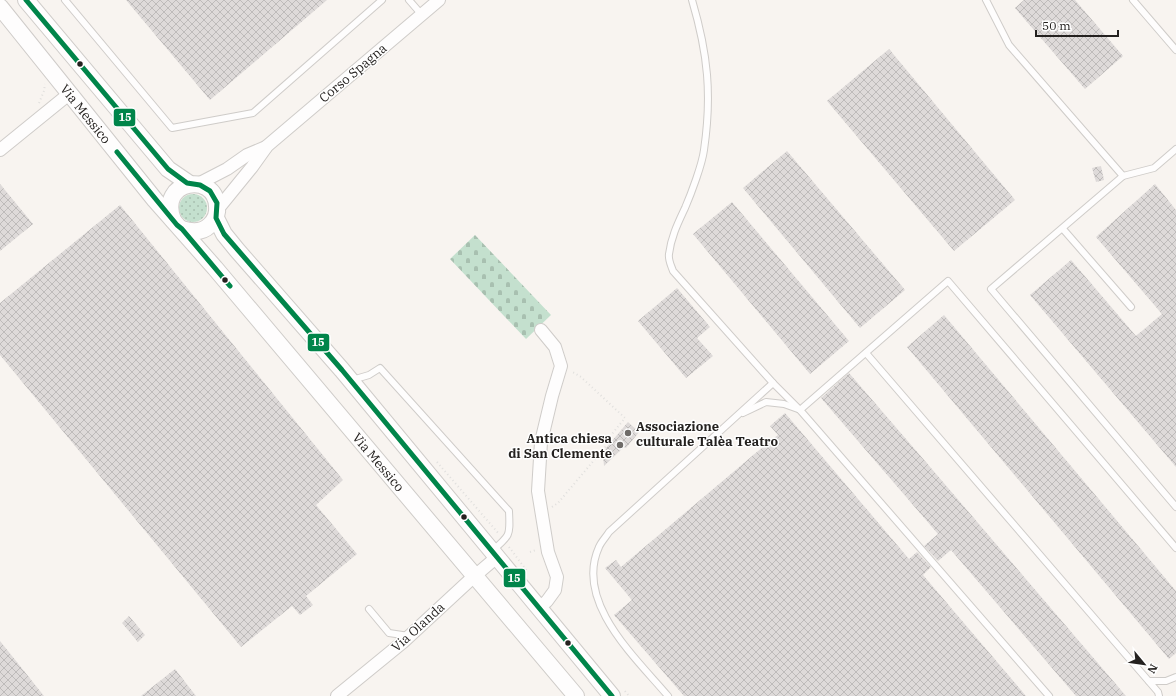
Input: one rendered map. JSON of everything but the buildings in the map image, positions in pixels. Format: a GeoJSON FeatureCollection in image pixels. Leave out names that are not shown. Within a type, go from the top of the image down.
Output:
{"type":"FeatureCollection","features":[{"type":"Feature","properties":{"kind":"street","name":"Via Messico"},"geometry":{"type":"LineString","coordinates":[[26,0],[168,169],[194,184],[204,186],[210,190],[215,196],[216,214],[224,234],[236,250],[350,380],[612,696]]}},
{"type":"Feature","properties":{"kind":"street","name":"Corso Spagna"},"geometry":{"type":"LineString","coordinates":[[216,214],[267,146],[439,0]]}},
{"type":"Feature","properties":{"kind":"street","name":"Via Messico"},"geometry":{"type":"LineString","coordinates":[[0,7],[177,224],[576,696]]}},
{"type":"Feature","properties":{"kind":"street"},"geometry":{"type":"LineString","coordinates":[[0,150],[70,94]]}},
{"type":"Feature","properties":{"kind":"street","name":"Corso Spagna"},"geometry":{"type":"LineString","coordinates":[[194,184],[227,169],[247,155],[267,146]]}},
{"type":"Feature","properties":{"kind":"street"},"geometry":{"type":"LineString","coordinates":[[194,184],[183,186],[176,191],[172,198],[170,213],[177,224],[191,232],[201,231],[210,226],[216,214]]}},
{"type":"Feature","properties":{"kind":"street"},"geometry":{"type":"LineString","coordinates":[[539,608],[547,601],[555,590],[557,577],[548,552],[538,491],[541,442],[552,396],[562,366],[555,347],[541,330]]}},
{"type":"Feature","properties":{"kind":"street","name":"Via Olanda"},"geometry":{"type":"LineString","coordinates":[[338,696],[409,636],[475,576],[495,554]]}},
{"type":"Feature","properties":{"kind":"lane"},"geometry":{"type":"LineString","coordinates":[[65,0],[172,128],[253,113],[382,0]]}},
{"type":"Feature","properties":{"kind":"lane"},"geometry":{"type":"LineString","coordinates":[[409,0],[422,14]]}},
{"type":"Feature","properties":{"kind":"lane"},"geometry":{"type":"LineString","coordinates":[[692,0],[701,31],[706,58],[708,82],[706,125],[704,152],[686,206],[673,234],[669,254],[669,262],[673,271],[773,383],[800,410],[1048,696]]}},
{"type":"Feature","properties":{"kind":"lane"},"geometry":{"type":"LineString","coordinates":[[986,0],[1009,45],[1123,176]]}},
{"type":"Feature","properties":{"kind":"lane"},"geometry":{"type":"LineString","coordinates":[[1133,0],[1176,50]]}},
{"type":"Feature","properties":{"kind":"lane"},"geometry":{"type":"LineString","coordinates":[[1176,149],[1154,168],[1123,176],[991,289],[1176,507]]}},
{"type":"Feature","properties":{"kind":"lane"},"geometry":{"type":"LineString","coordinates":[[1062,229],[1131,307]]}},
{"type":"Feature","properties":{"kind":"lane"},"geometry":{"type":"LineString","coordinates":[[800,410],[948,281],[1176,548]]}},
{"type":"Feature","properties":{"kind":"lane"},"geometry":{"type":"LineString","coordinates":[[866,353],[1149,681],[1158,692],[1159,696]]}},
{"type":"Feature","properties":{"kind":"lane"},"geometry":{"type":"LineString","coordinates":[[350,380],[368,375],[380,368],[509,511],[510,531],[495,554]]}},
{"type":"Feature","properties":{"kind":"lane"},"geometry":{"type":"LineString","coordinates":[[668,696],[639,664],[620,638],[602,609],[594,590],[592,568],[599,546],[610,532],[773,383]]}},
{"type":"Feature","properties":{"kind":"lane"},"geometry":{"type":"LineString","coordinates":[[738,416],[766,402],[784,404],[800,410]]}},
{"type":"Feature","properties":{"kind":"lane"},"geometry":{"type":"LineString","coordinates":[[369,609],[389,634],[409,636]]}},
{"type":"Feature","properties":{"kind":"lane"},"geometry":{"type":"LineString","coordinates":[[1149,681],[1166,681],[1176,677]]}},
{"type":"Feature","properties":{"kind":"path"},"geometry":{"type":"LineString","coordinates":[[39,105],[45,84]]}},
{"type":"Feature","properties":{"kind":"path"},"geometry":{"type":"LineString","coordinates":[[541,510],[552,507],[558,503],[606,446],[612,434],[625,418],[581,376],[562,366]]}},
{"type":"Feature","properties":{"kind":"path"},"geometry":{"type":"LineString","coordinates":[[435,460],[505,540],[530,575]]}},
{"type":"Feature","properties":{"kind":"path"},"geometry":{"type":"LineString","coordinates":[[530,552],[540,549]]}},
{"type":"Feature","properties":{"kind":"green space"},"geometry":{"type":"Polygon","coordinates":[[[193,194],[203,198],[207,208],[203,218],[193,222],[183,218],[179,208],[183,198],[193,194]]]}},
{"type":"Feature","properties":{"kind":"green space"},"geometry":{"type":"Polygon","coordinates":[[[475,235],[551,315],[526,339],[450,259],[475,235]]]}},
{"type":"Feature","properties":{"kind":"transit line","name":"15"},"geometry":{"type":"LineString","coordinates":[[26,0],[168,169],[187,183],[200,185],[210,191],[217,203],[216,218],[224,234],[342,370],[612,696]]}},
{"type":"Feature","properties":{"kind":"transit line","name":"15"},"geometry":{"type":"LineString","coordinates":[[117,152],[230,286]]}},
{"type":"Feature","properties":{"kind":"place","name":"Associazione culturale Talèa Teatro"},"geometry":{"type":"Point","coordinates":[628,433]}},
{"type":"Feature","properties":{"kind":"place","name":"Antica chiesa di San Clemente"},"geometry":{"type":"Point","coordinates":[620,445]}}]}
